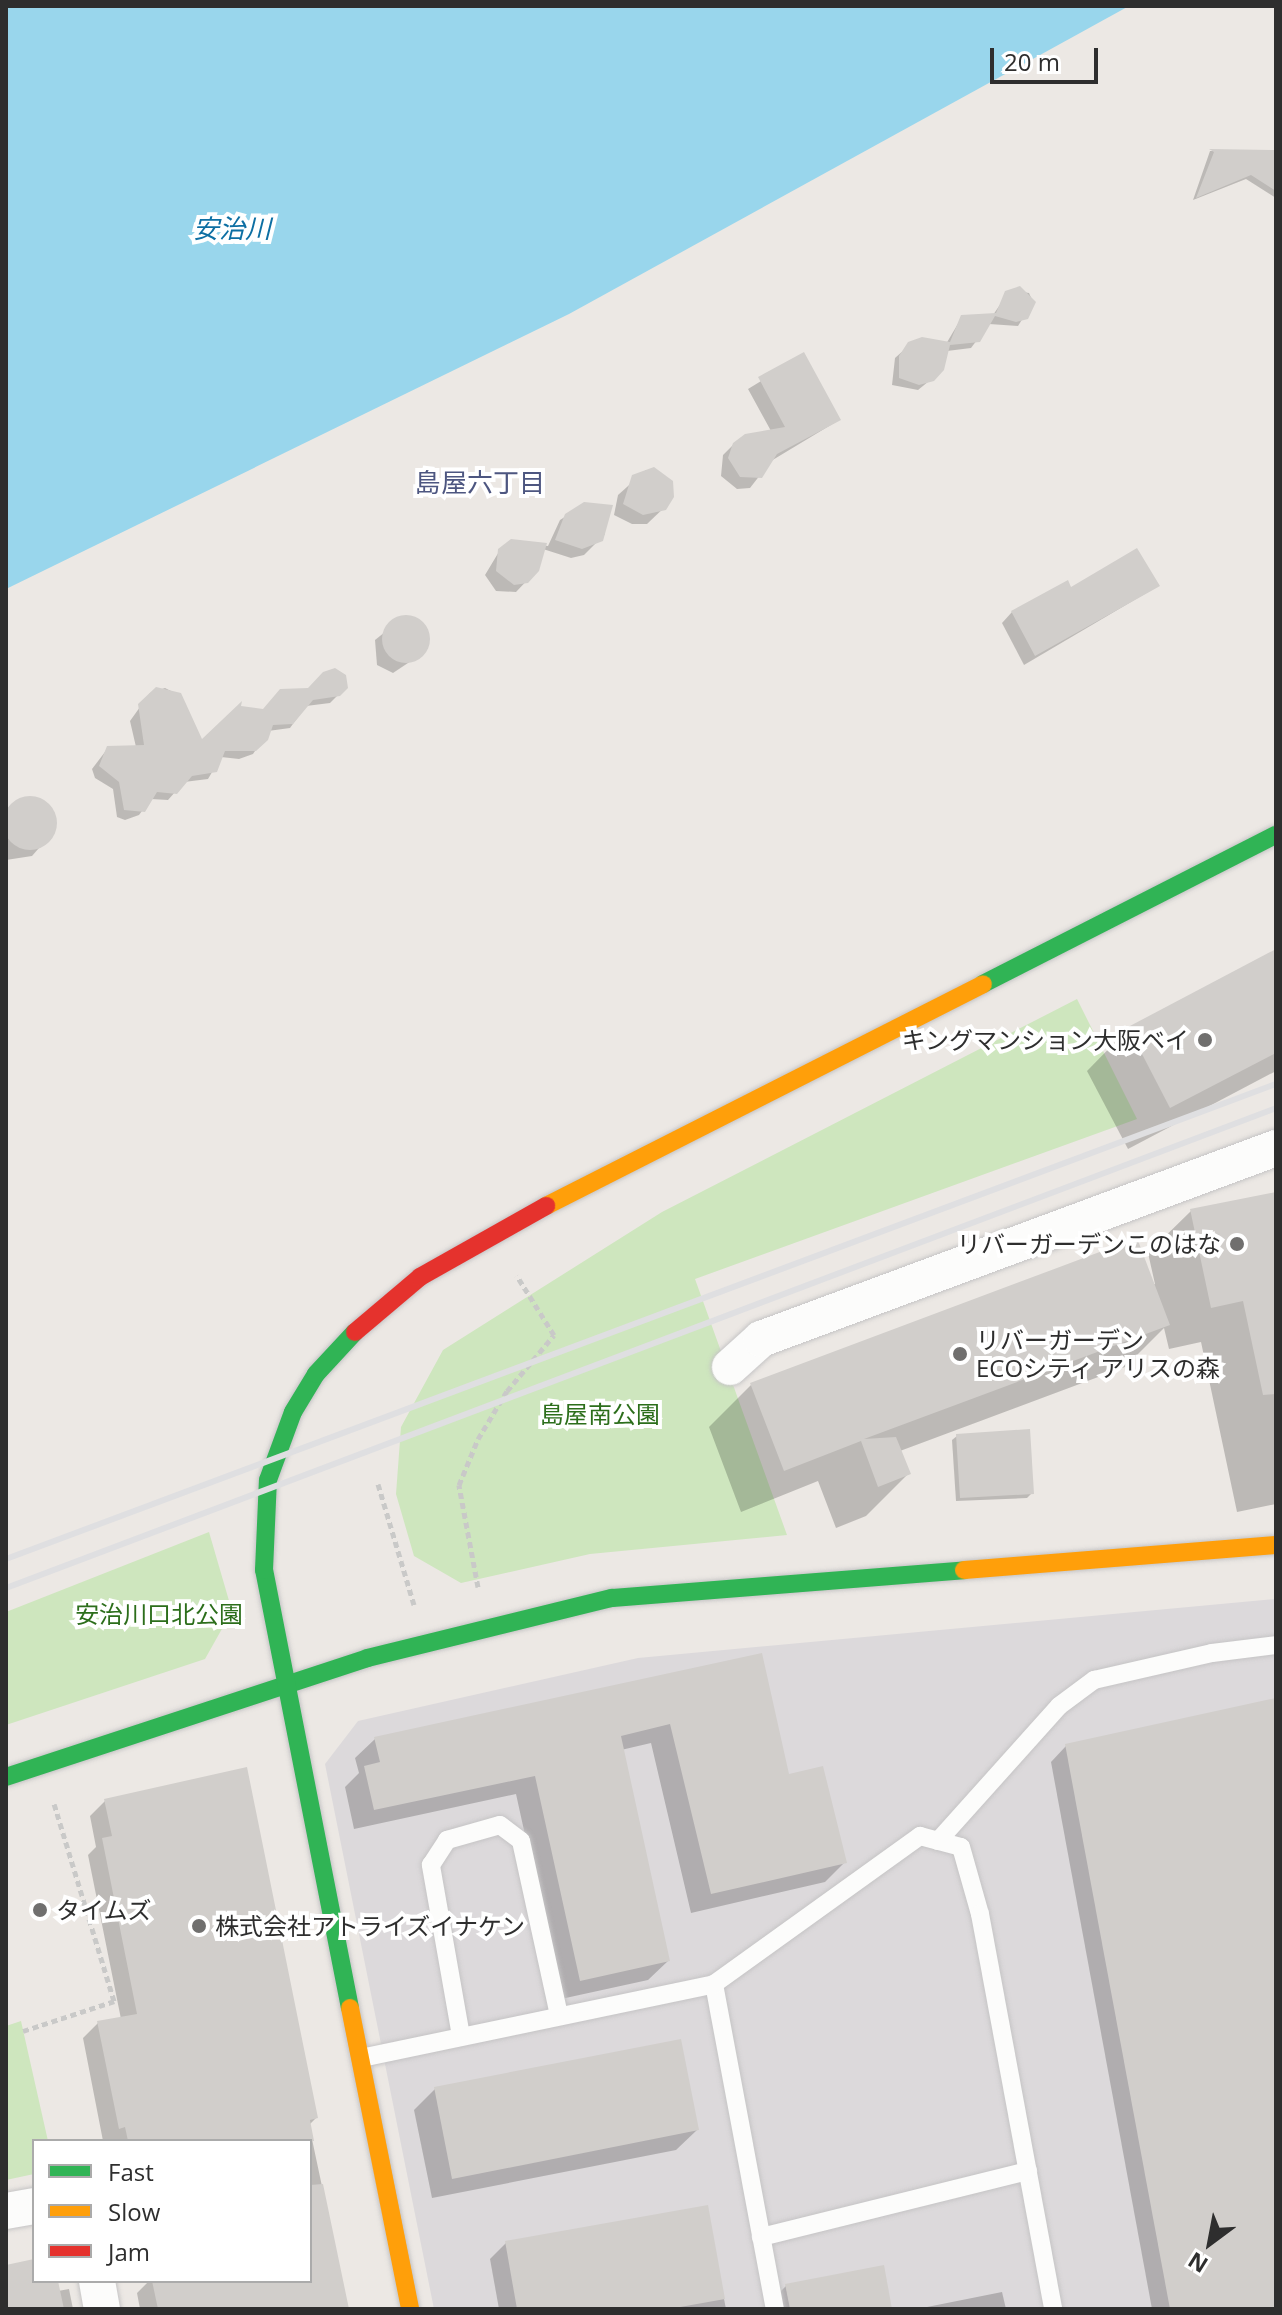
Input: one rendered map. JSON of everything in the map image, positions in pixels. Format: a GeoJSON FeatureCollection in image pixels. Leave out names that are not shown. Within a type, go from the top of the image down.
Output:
{"type":"FeatureCollection","features":[{"type":"Feature","properties":{"kind":"street"},"geometry":{"type":"LineString","coordinates":[[410,2309],[282,1684],[264,1570],[268,1480],[277,1447],[316,1374],[380,1309],[467,1246],[1276,835]]}},
{"type":"Feature","properties":{"kind":"street"},"geometry":{"type":"LineString","coordinates":[[730,1367],[761,1339],[1276,1148]]}},
{"type":"Feature","properties":{"kind":"street"},"geometry":{"type":"LineString","coordinates":[[6,1777],[367,1658],[612,1598],[1276,1545]]}},
{"type":"Feature","properties":{"kind":"street"},"geometry":{"type":"LineString","coordinates":[[6,2211],[32,2206]]}},
{"type":"Feature","properties":{"kind":"street"},"geometry":{"type":"LineString","coordinates":[[97,2283],[102,2309]]}},
{"type":"Feature","properties":{"kind":"lane"},"geometry":{"type":"LineString","coordinates":[[938,1841],[1059,1706],[1094,1680],[1212,1653],[1276,1645]]}},
{"type":"Feature","properties":{"kind":"lane"},"geometry":{"type":"LineString","coordinates":[[461,2036],[431,1865],[447,1840],[500,1825],[521,1841],[559,2016]]}},
{"type":"Feature","properties":{"kind":"lane"},"geometry":{"type":"LineString","coordinates":[[358,2058],[714,1984],[920,1836],[961,1847],[980,1914],[1053,2309]]}},
{"type":"Feature","properties":{"kind":"lane"},"geometry":{"type":"LineString","coordinates":[[714,1984],[775,2309]]}},
{"type":"Feature","properties":{"kind":"lane"},"geometry":{"type":"LineString","coordinates":[[761,2237],[1028,2171]]}},
{"type":"Feature","properties":{"kind":"path"},"geometry":{"type":"LineString","coordinates":[[478,1587],[459,1485],[478,1439],[507,1391],[554,1335],[517,1276]]}},
{"type":"Feature","properties":{"kind":"path"},"geometry":{"type":"LineString","coordinates":[[378,1484],[414,1605]]}},
{"type":"Feature","properties":{"kind":"path"},"geometry":{"type":"LineString","coordinates":[[23,2031],[114,2001],[51,1795]]}},
{"type":"Feature","properties":{"kind":"shaded area"},"geometry":{"type":"Polygon","coordinates":[[[1276,1599],[1276,2309],[434,2309],[325,1764],[358,1721],[638,1658],[1276,1599]]]}},
{"type":"Feature","properties":{"kind":"green space","name":"島屋南公園"},"geometry":{"type":"Polygon","coordinates":[[[1077,999],[1137,1119],[695,1279],[787,1535],[590,1554],[461,1583],[414,1556],[396,1494],[401,1427],[443,1350],[662,1212],[1077,999]]]}},
{"type":"Feature","properties":{"kind":"green space","name":"安治川口北公園"},"geometry":{"type":"Polygon","coordinates":[[[209,1532],[232,1611],[205,1659],[6,1725],[6,1612],[209,1532]]]}},
{"type":"Feature","properties":{"kind":"green space"},"geometry":{"type":"Polygon","coordinates":[[[21,2021],[48,2139],[32,2139],[32,2174],[6,2180],[6,2026],[21,2021]]]}},
{"type":"Feature","properties":{"kind":"water","name":"安治川"},"geometry":{"type":"Polygon","coordinates":[[[6,6],[1129,6],[569,314],[6,589],[6,6]]]}},
{"type":"Feature","properties":{"kind":"building"},"geometry":{"type":"Polygon","coordinates":[[[1209,149],[1276,150],[1276,191],[1251,175],[1196,198],[1214,152],[1209,149]]]}},
{"type":"Feature","properties":{"kind":"building"},"geometry":{"type":"Polygon","coordinates":[[[1020,286],[1036,302],[1028,319],[1016,322],[995,316],[980,342],[950,345],[944,370],[934,381],[919,385],[899,378],[899,356],[908,342],[922,337],[950,342],[961,315],[996,313],[1005,291],[1020,286]]]}},
{"type":"Feature","properties":{"kind":"building"},"geometry":{"type":"Polygon","coordinates":[[[804,352],[841,420],[777,454],[762,478],[740,477],[728,458],[733,443],[745,434],[785,427],[758,377],[804,352]]]}},
{"type":"Feature","properties":{"kind":"building"},"geometry":{"type":"Polygon","coordinates":[[[654,467],[673,481],[674,497],[666,510],[643,515],[623,504],[632,475],[654,467]]]}},
{"type":"Feature","properties":{"kind":"building"},"geometry":{"type":"Polygon","coordinates":[[[584,502],[613,505],[603,541],[582,549],[555,540],[565,514],[584,502]]]}},
{"type":"Feature","properties":{"kind":"building"},"geometry":{"type":"Polygon","coordinates":[[[511,539],[547,543],[539,571],[528,583],[514,585],[496,571],[498,549],[511,539]]]}},
{"type":"Feature","properties":{"kind":"building"},"geometry":{"type":"Polygon","coordinates":[[[1137,548],[1160,586],[1035,656],[1011,611],[1068,580],[1071,587],[1137,548]]]}},
{"type":"Feature","properties":{"kind":"building"},"geometry":{"type":"Polygon","coordinates":[[[406,615],[423,622],[430,639],[423,656],[406,663],[389,656],[382,639],[389,622],[406,615]]]}},
{"type":"Feature","properties":{"kind":"building"},"geometry":{"type":"Polygon","coordinates":[[[335,668],[346,675],[348,688],[340,696],[313,700],[293,724],[273,725],[268,740],[256,751],[225,751],[217,772],[192,776],[177,794],[157,792],[145,812],[124,810],[119,782],[99,766],[107,746],[144,745],[138,704],[156,687],[181,693],[202,739],[242,701],[241,706],[263,709],[280,689],[308,688],[323,672],[335,668]]]}},
{"type":"Feature","properties":{"kind":"building"},"geometry":{"type":"Polygon","coordinates":[[[30,796],[49,804],[57,823],[49,842],[30,850],[11,842],[3,823],[11,804],[30,796]]]}},
{"type":"Feature","properties":{"kind":"building","name":"キングマンション大阪ベイ"},"geometry":{"type":"Polygon","coordinates":[[[1276,949],[1276,1053],[1170,1108],[1128,1027],[1276,949]]]}},
{"type":"Feature","properties":{"kind":"building","name":"リバーガーデンこのはな"},"geometry":{"type":"Polygon","coordinates":[[[1276,1192],[1276,1394],[1263,1395],[1243,1301],[1211,1308],[1190,1209],[1276,1192]]]}},
{"type":"Feature","properties":{"kind":"building","name":"リバーガーデン ECOシティ アリスの森"},"geometry":{"type":"Polygon","coordinates":[[[1137,1238],[1170,1325],[864,1439],[896,1437],[911,1474],[878,1487],[861,1441],[784,1471],[750,1383],[1137,1238]]]}},
{"type":"Feature","properties":{"kind":"building"},"geometry":{"type":"Polygon","coordinates":[[[1030,1429],[1034,1494],[960,1498],[956,1434],[1030,1429]]]}},
{"type":"Feature","properties":{"kind":"building"},"geometry":{"type":"Polygon","coordinates":[[[762,1653],[789,1774],[823,1766],[847,1863],[711,1894],[670,1724],[621,1736],[670,1961],[580,1981],[535,1776],[374,1810],[364,1766],[380,1762],[374,1737],[762,1653]]]}},
{"type":"Feature","properties":{"kind":"building"},"geometry":{"type":"Polygon","coordinates":[[[1276,1698],[1276,2309],[1170,2309],[1065,1744],[1276,1698]]]}},
{"type":"Feature","properties":{"kind":"building","name":"株式会社アトライズイナケン"},"geometry":{"type":"Polygon","coordinates":[[[247,1767],[318,2118],[310,2120],[314,2141],[128,2139],[125,2127],[119,2129],[97,2021],[137,2014],[102,1838],[112,1836],[104,1799],[247,1767]]]}},
{"type":"Feature","properties":{"kind":"building"},"geometry":{"type":"Polygon","coordinates":[[[681,2039],[699,2130],[452,2179],[434,2087],[681,2039]]]}},
{"type":"Feature","properties":{"kind":"building"},"geometry":{"type":"Polygon","coordinates":[[[323,2184],[349,2309],[158,2309],[152,2283],[312,2283],[312,2185],[323,2184]]]}},
{"type":"Feature","properties":{"kind":"building"},"geometry":{"type":"Polygon","coordinates":[[[708,2205],[725,2299],[669,2309],[517,2309],[505,2241],[708,2205]]]}},
{"type":"Feature","properties":{"kind":"building"},"geometry":{"type":"Polygon","coordinates":[[[32,2259],[32,2283],[58,2283],[64,2309],[6,2309],[6,2265],[32,2259]]]}},
{"type":"Feature","properties":{"kind":"building"},"geometry":{"type":"Polygon","coordinates":[[[884,2265],[892,2309],[790,2309],[785,2284],[884,2265]]]}},
{"type":"Feature","properties":{"kind":"railway"},"geometry":{"type":"LineString","coordinates":[[6,1559],[1276,1084]]}},
{"type":"Feature","properties":{"kind":"railway"},"geometry":{"type":"LineString","coordinates":[[6,1588],[1276,1108]]}},
{"type":"Feature","properties":{"kind":"traffic: fast"},"geometry":{"type":"LineString","coordinates":[[983,984],[1276,835]]}},
{"type":"Feature","properties":{"kind":"traffic: fast"},"geometry":{"type":"LineString","coordinates":[[350,2008],[264,1570],[268,1480],[293,1412],[316,1374],[355,1332]]}},
{"type":"Feature","properties":{"kind":"traffic: fast"},"geometry":{"type":"LineString","coordinates":[[6,1777],[367,1658],[612,1598],[964,1570]]}},
{"type":"Feature","properties":{"kind":"traffic: slow"},"geometry":{"type":"LineString","coordinates":[[546,1206],[983,984]]}},
{"type":"Feature","properties":{"kind":"traffic: slow"},"geometry":{"type":"LineString","coordinates":[[964,1570],[1276,1545]]}},
{"type":"Feature","properties":{"kind":"traffic: slow"},"geometry":{"type":"LineString","coordinates":[[350,2008],[410,2309]]}},
{"type":"Feature","properties":{"kind":"traffic: jam"},"geometry":{"type":"LineString","coordinates":[[355,1332],[420,1277],[546,1206]]}},
{"type":"Feature","properties":{"kind":"place","name":"キングマンション大阪ベイ"},"geometry":{"type":"Point","coordinates":[1205,1040]}},
{"type":"Feature","properties":{"kind":"place","name":"リバーガーデンこのはな"},"geometry":{"type":"Point","coordinates":[1237,1244]}},
{"type":"Feature","properties":{"kind":"place","name":"リバーガーデン ECOシティ アリスの森"},"geometry":{"type":"Point","coordinates":[960,1354]}},
{"type":"Feature","properties":{"kind":"place","name":"タイムズ"},"geometry":{"type":"Point","coordinates":[40,1910]}},
{"type":"Feature","properties":{"kind":"place","name":"株式会社アトライズイナケン"},"geometry":{"type":"Point","coordinates":[199,1926]}},
{"type":"Feature","properties":{"kind":"district","name":"島屋六丁目"},"geometry":{"type":"Point","coordinates":[480,483]}}]}
